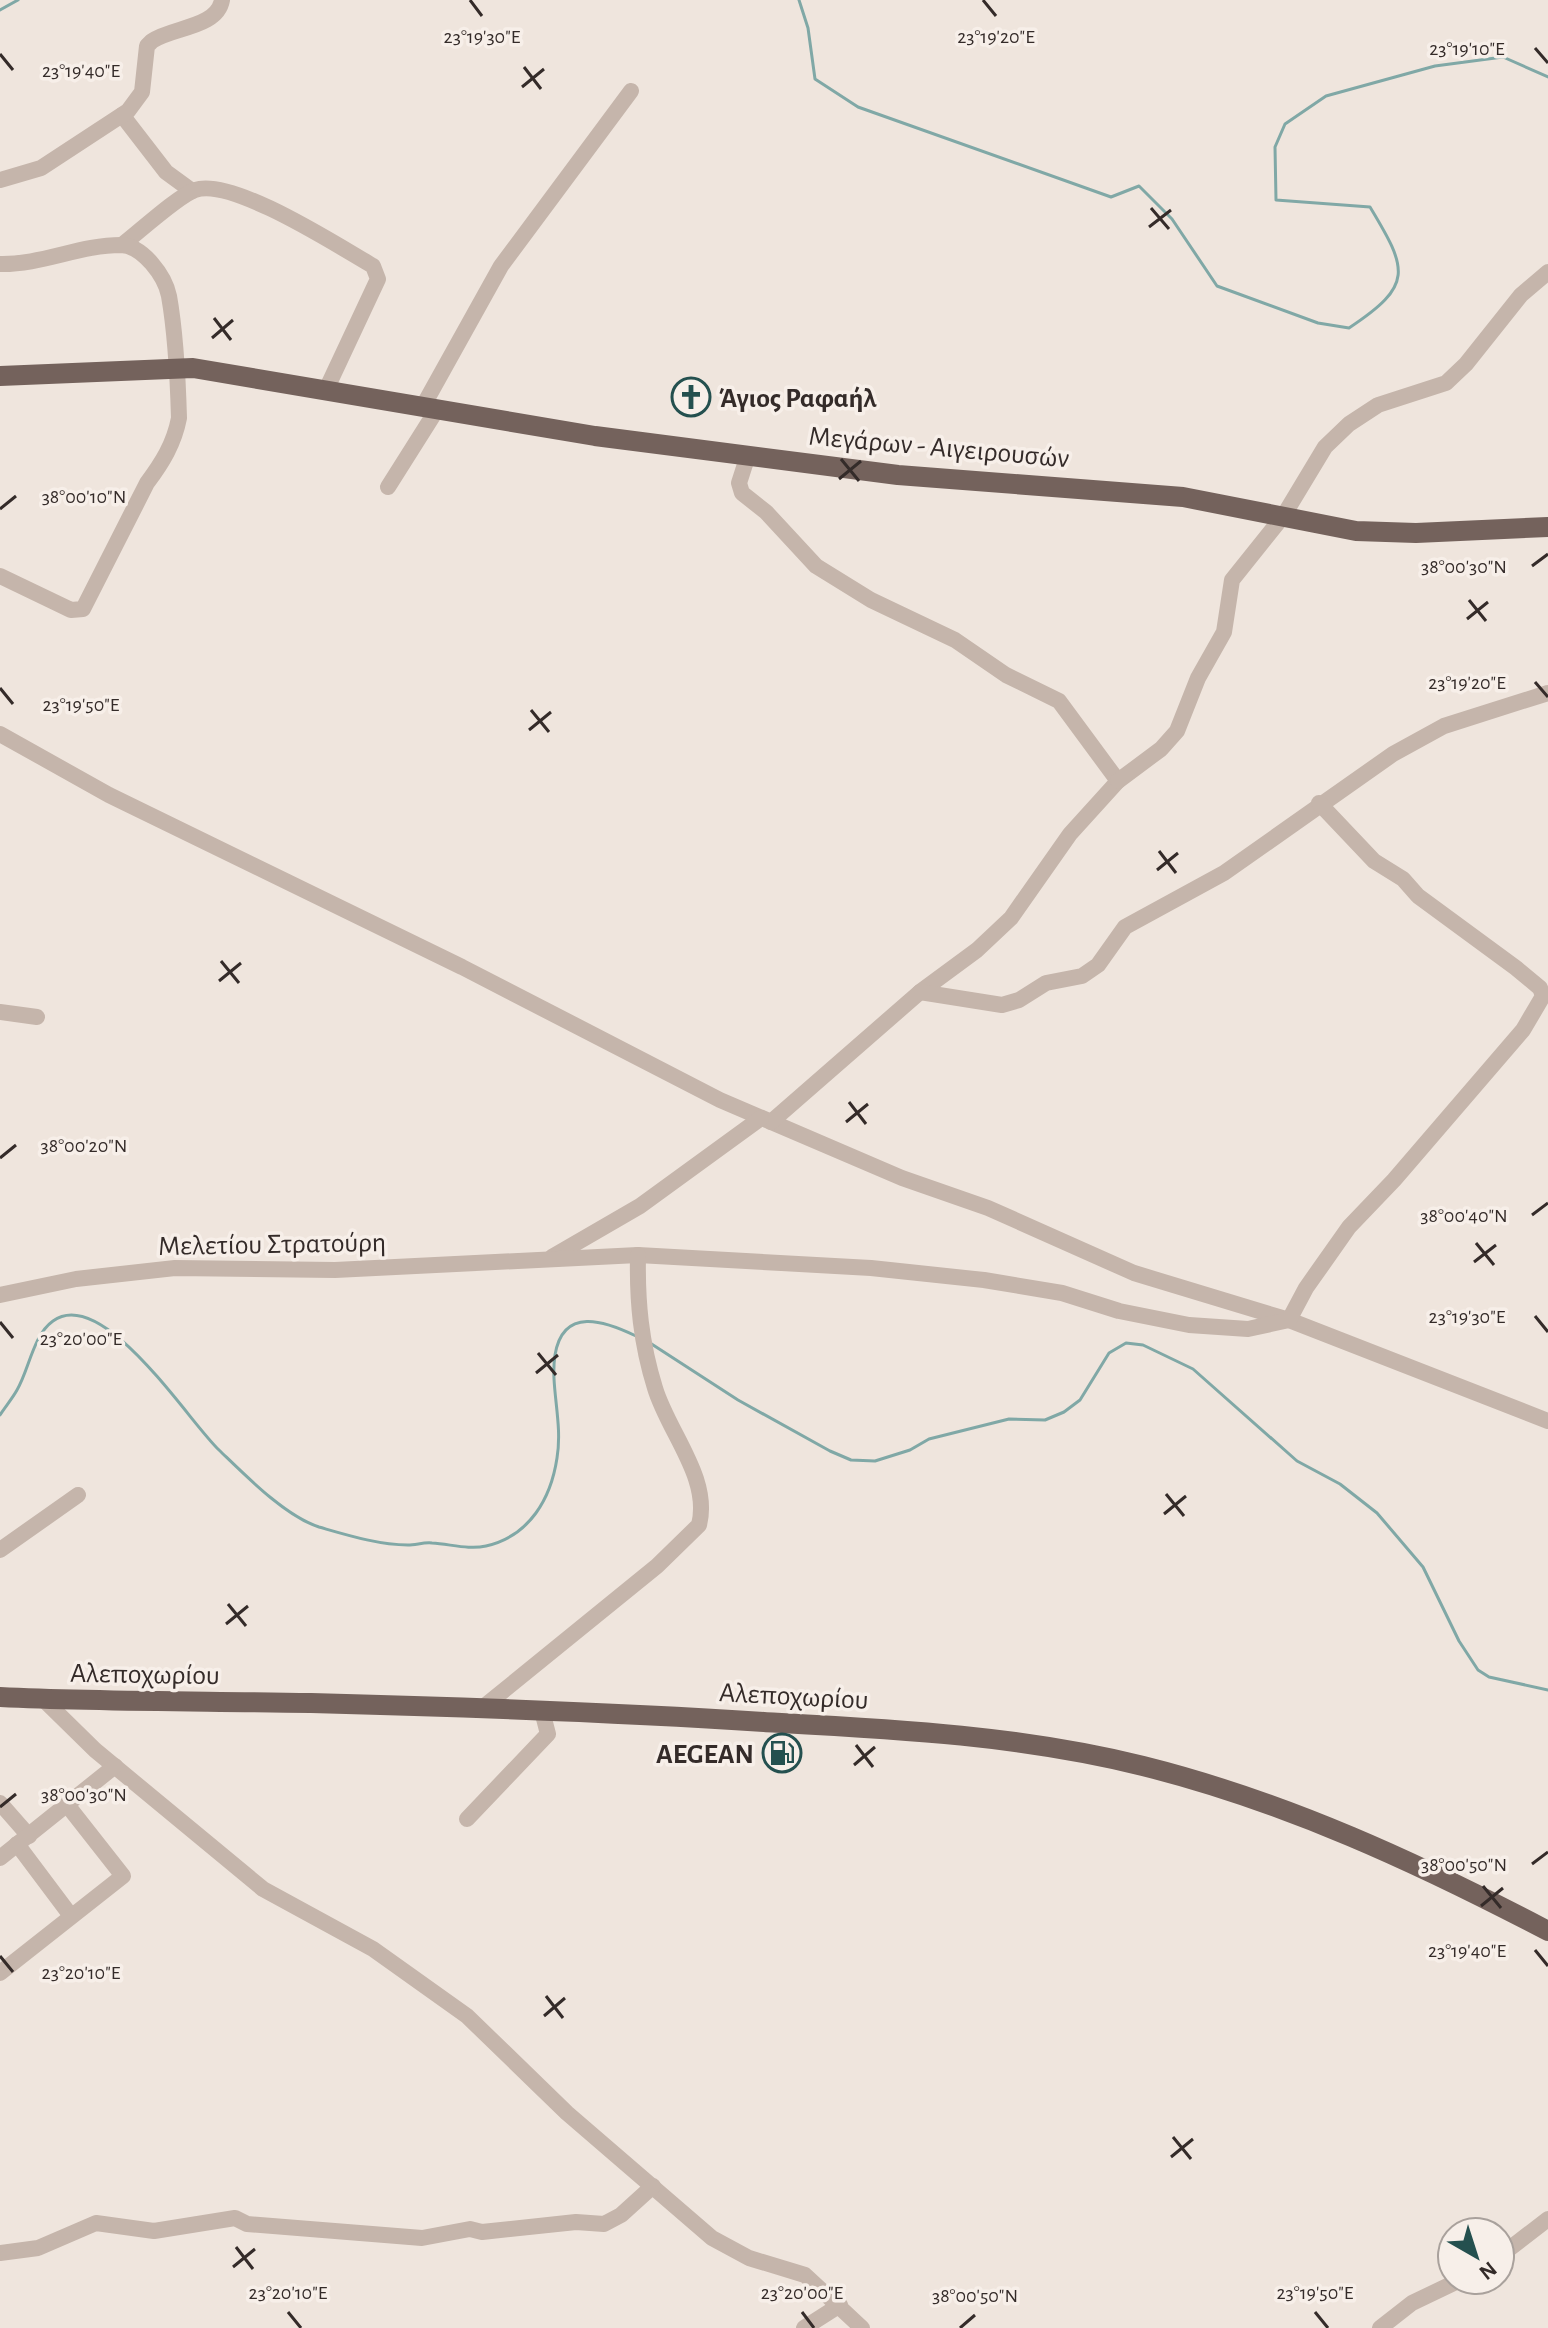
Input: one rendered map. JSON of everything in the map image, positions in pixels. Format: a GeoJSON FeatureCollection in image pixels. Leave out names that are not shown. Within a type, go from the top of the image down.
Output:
{"type":"FeatureCollection","features":[{"type":"Feature","properties":{"kind":"main road","name":"Μεγάρων - Αιγειρουσών"},"geometry":{"type":"LineString","coordinates":[[0,376],[222,371],[429,410],[748,455],[949,480],[1147,493],[1214,501],[1377,533],[1548,527]]}},
{"type":"Feature","properties":{"kind":"main road","name":"Αλεποχωρίου"},"geometry":{"type":"LineString","coordinates":[[0,1697],[542,1711],[950,1732],[1092,1754],[1227,1790],[1374,1844],[1548,1931]]}},
{"type":"Feature","properties":{"kind":"street"},"geometry":{"type":"LineString","coordinates":[[0,180],[41,168],[122,115],[136,103],[142,92],[147,46],[152,41],[210,18],[219,10],[222,0]]}},
{"type":"Feature","properties":{"kind":"street"},"geometry":{"type":"LineString","coordinates":[[388,487],[501,266],[631,91]]}},
{"type":"Feature","properties":{"kind":"street"},"geometry":{"type":"LineString","coordinates":[[122,115],[166,172],[192,191]]}},
{"type":"Feature","properties":{"kind":"street"},"geometry":{"type":"LineString","coordinates":[[0,264],[122,245],[192,191],[215,188],[261,204],[373,266],[378,279],[326,390]]}},
{"type":"Feature","properties":{"kind":"street"},"geometry":{"type":"LineString","coordinates":[[0,576],[71,610],[83,609],[147,483],[161,465],[176,434],[178,402],[166,287],[142,254],[122,245]]}},
{"type":"Feature","properties":{"kind":"street"},"geometry":{"type":"LineString","coordinates":[[548,1259],[640,1206],[766,1120],[920,992],[977,950],[1011,918],[1070,834],[1118,781],[1161,749],[1177,731],[1198,678],[1224,632],[1232,580],[1284,515],[1305,476],[1335,436],[1378,405],[1446,383],[1466,364],[1521,295],[1548,272]]}},
{"type":"Feature","properties":{"kind":"street"},"geometry":{"type":"LineString","coordinates":[[748,455],[739,483],[742,493],[766,512],[808,560],[871,600],[955,640],[1006,675],[1059,701],[1118,781]]}},
{"type":"Feature","properties":{"kind":"street"},"geometry":{"type":"LineString","coordinates":[[920,992],[1002,1005],[1019,1000],[1046,983],[1082,976],[1098,965],[1125,927],[1224,873],[1319,803],[1393,754],[1444,726],[1548,693]]}},
{"type":"Feature","properties":{"kind":"street"},"geometry":{"type":"LineString","coordinates":[[0,734],[109,795],[462,967],[695,1089],[902,1178],[988,1208],[1134,1273],[1289,1320],[1548,1421]]}},
{"type":"Feature","properties":{"kind":"street"},"geometry":{"type":"LineString","coordinates":[[1289,1320],[1306,1288],[1341,1237],[1523,1030],[1543,996],[1540,988],[1516,968],[1357,846],[1319,803]]}},
{"type":"Feature","properties":{"kind":"street"},"geometry":{"type":"LineString","coordinates":[[0,1012],[37,1017]]}},
{"type":"Feature","properties":{"kind":"street"},"geometry":{"type":"LineString","coordinates":[[481,1709],[657,1566],[699,1525],[700,1490],[664,1413],[644,1351],[640,1332],[638,1255]]}},
{"type":"Feature","properties":{"kind":"street","name":"Μελετίου Στρατούρη"},"geometry":{"type":"LineString","coordinates":[[0,1295],[76,1279],[175,1268],[335,1270],[638,1255],[871,1268],[984,1280],[1062,1293],[1131,1314],[1189,1325],[1248,1329],[1289,1320]]}},
{"type":"Feature","properties":{"kind":"street"},"geometry":{"type":"LineString","coordinates":[[0,1550],[78,1495]]}},
{"type":"Feature","properties":{"kind":"street"},"geometry":{"type":"LineString","coordinates":[[43,1699],[75,1733],[263,1889],[373,1949],[493,2038],[567,2113],[719,2243],[749,2258],[803,2273],[862,2328]]}},
{"type":"Feature","properties":{"kind":"street"},"geometry":{"type":"LineString","coordinates":[[467,1819],[548,1734],[549,1726],[542,1711]]}},
{"type":"Feature","properties":{"kind":"street"},"geometry":{"type":"LineString","coordinates":[[0,1858],[115,1766]]}},
{"type":"Feature","properties":{"kind":"street"},"geometry":{"type":"LineString","coordinates":[[0,1803],[71,1916]]}},
{"type":"Feature","properties":{"kind":"street"},"geometry":{"type":"LineString","coordinates":[[0,1973],[123,1876],[68,1806]]}},
{"type":"Feature","properties":{"kind":"street"},"geometry":{"type":"LineString","coordinates":[[0,2253],[31,2250],[83,2227],[107,2223],[154,2231],[235,2218],[247,2224],[422,2238],[470,2229],[482,2232],[576,2222],[604,2224],[621,2215],[653,2186]]}},
{"type":"Feature","properties":{"kind":"street"},"geometry":{"type":"LineString","coordinates":[[1516,2244],[1548,2219]]}},
{"type":"Feature","properties":{"kind":"street"},"geometry":{"type":"LineString","coordinates":[[1380,2328],[1403,2309],[1436,2292]]}},
{"type":"Feature","properties":{"kind":"street"},"geometry":{"type":"LineString","coordinates":[[804,2328],[840,2305]]}},
{"type":"Feature","properties":{"kind":"waterway"},"geometry":{"type":"LineString","coordinates":[[0,10],[18,0]]}},
{"type":"Feature","properties":{"kind":"waterway"},"geometry":{"type":"LineString","coordinates":[[799,0],[808,28],[815,79],[858,107],[1111,197],[1139,186],[1172,219],[1217,286],[1318,323],[1349,328],[1385,300],[1394,287],[1398,275],[1392,246],[1370,207],[1276,200],[1275,147],[1285,124],[1326,96],[1435,66],[1503,57],[1548,77]]}},
{"type":"Feature","properties":{"kind":"waterway"},"geometry":{"type":"LineString","coordinates":[[0,1415],[17,1390],[46,1327],[53,1321],[73,1315],[96,1322],[120,1339],[144,1362],[219,1450],[266,1494],[306,1522],[386,1543],[480,1547],[515,1534],[536,1513],[550,1487],[558,1445],[555,1355],[567,1329],[576,1324],[599,1322],[636,1336]]}},
{"type":"Feature","properties":{"kind":"waterway"},"geometry":{"type":"LineString","coordinates":[[650,1343],[738,1400],[830,1451],[851,1460],[875,1461],[910,1450],[929,1439],[1009,1419],[1045,1420],[1064,1412],[1080,1400],[1109,1353],[1126,1343],[1143,1345],[1193,1369],[1297,1461],[1340,1484],[1377,1513],[1423,1567],[1459,1641],[1478,1670],[1489,1677],[1548,1690]]}},
{"type":"Feature","properties":{"kind":"place","name":"Άγιος Ραφαήλ"},"geometry":{"type":"Point","coordinates":[691,397]}},
{"type":"Feature","properties":{"kind":"place","name":"AEGEAN"},"geometry":{"type":"Point","coordinates":[782,1753]}}]}
